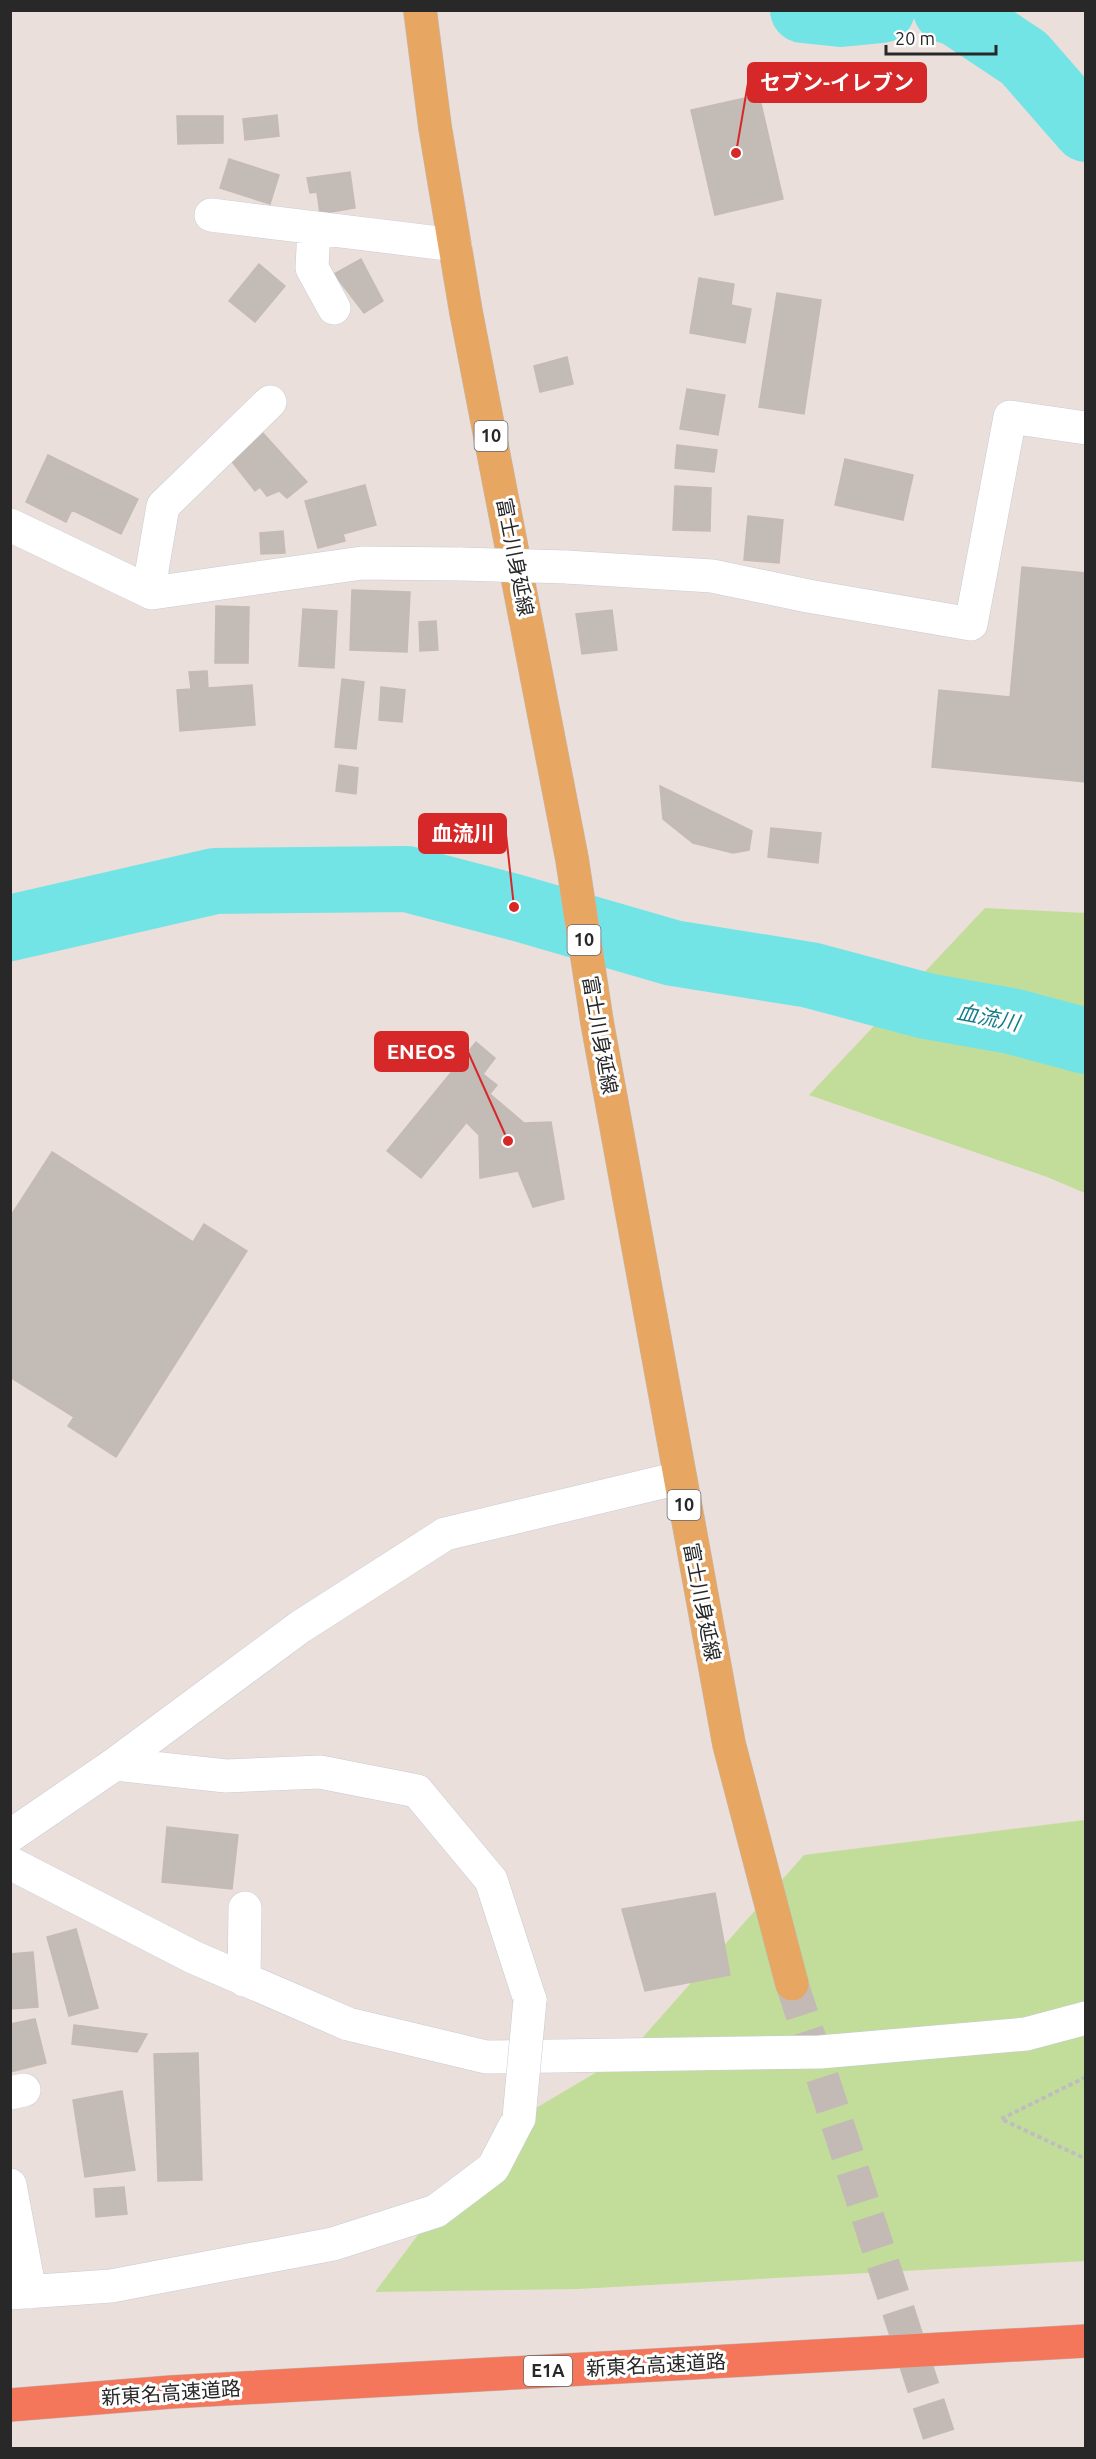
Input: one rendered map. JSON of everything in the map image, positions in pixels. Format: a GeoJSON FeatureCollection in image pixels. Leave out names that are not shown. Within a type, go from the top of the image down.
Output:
{"type":"FeatureCollection","features":[{"type":"Feature","properties":{"kind":"highway","name":"新東名高速道路"},"geometry":{"type":"LineString","coordinates":[[10,2405],[183,2391],[1086,2341]]}},
{"type":"Feature","properties":{"kind":"main road","name":"富士川身延線"},"geometry":{"type":"LineString","coordinates":[[420,10],[435,127],[455,245],[572,859],[597,1022],[729,1744],[792,1984]]}},
{"type":"Feature","properties":{"kind":"street"},"geometry":{"type":"LineString","coordinates":[[211,215],[455,245]]}},
{"type":"Feature","properties":{"kind":"street"},"geometry":{"type":"LineString","coordinates":[[314,228],[312,268],[334,308]]}},
{"type":"Feature","properties":{"kind":"street"},"geometry":{"type":"LineString","coordinates":[[152,593],[152,570],[163,506],[270,402]]}},
{"type":"Feature","properties":{"kind":"street"},"geometry":{"type":"LineString","coordinates":[[10,525],[152,593],[362,563],[566,567],[712,576],[808,596],[971,624],[1010,417],[1086,428]]}},
{"type":"Feature","properties":{"kind":"street"},"geometry":{"type":"LineString","coordinates":[[10,1836],[115,1764],[300,1627],[445,1534],[679,1478]]}},
{"type":"Feature","properties":{"kind":"street"},"geometry":{"type":"LineString","coordinates":[[10,2185],[20,2293],[111,2286],[333,2244],[436,2211],[493,2168],[519,2118],[530,2000],[491,1880],[417,1791],[320,1772],[226,1776],[115,1764]]}},
{"type":"Feature","properties":{"kind":"street"},"geometry":{"type":"LineString","coordinates":[[10,1863],[193,1957],[348,2024],[486,2057],[820,2052],[1026,2034],[1086,2018]]}},
{"type":"Feature","properties":{"kind":"street"},"geometry":{"type":"LineString","coordinates":[[244,1980],[245,1908]]}},
{"type":"Feature","properties":{"kind":"path"},"geometry":{"type":"LineString","coordinates":[[1086,2077],[1001,2119],[1086,2158]]}},
{"type":"Feature","properties":{"kind":"green space"},"geometry":{"type":"Polygon","coordinates":[[[985,908],[1085,913],[1085,1193],[1047,1177],[809,1095],[985,908]]]}},
{"type":"Feature","properties":{"kind":"green space"},"geometry":{"type":"Polygon","coordinates":[[[1085,1820],[1085,2261],[578,2289],[375,2292],[436,2211],[519,2118],[629,2053],[804,1855],[1085,1820]]]}},
{"type":"Feature","properties":{"kind":"building"},"geometry":{"type":"Polygon","coordinates":[[[759,95],[783,199],[715,215],[691,110],[759,95]]]}},
{"type":"Feature","properties":{"kind":"building"},"geometry":{"type":"Polygon","coordinates":[[[277,115],[279,136],[245,140],[243,119],[277,115]]]}},
{"type":"Feature","properties":{"kind":"building"},"geometry":{"type":"Polygon","coordinates":[[[177,116],[223,116],[223,143],[178,144],[177,116]]]}},
{"type":"Feature","properties":{"kind":"building"},"geometry":{"type":"Polygon","coordinates":[[[229,159],[279,175],[270,204],[220,188],[229,159]]]}},
{"type":"Feature","properties":{"kind":"building"},"geometry":{"type":"Polygon","coordinates":[[[350,172],[355,208],[320,214],[317,192],[310,193],[307,178],[350,172]]]}},
{"type":"Feature","properties":{"kind":"building"},"geometry":{"type":"Polygon","coordinates":[[[361,259],[383,301],[364,313],[334,274],[361,259]]]}},
{"type":"Feature","properties":{"kind":"building"},"geometry":{"type":"Polygon","coordinates":[[[259,264],[285,286],[255,322],[229,301],[259,264]]]}},
{"type":"Feature","properties":{"kind":"building"},"geometry":{"type":"Polygon","coordinates":[[[699,278],[734,284],[731,305],[751,309],[745,343],[690,333],[699,278]]]}},
{"type":"Feature","properties":{"kind":"building"},"geometry":{"type":"Polygon","coordinates":[[[777,293],[821,300],[804,414],[759,407],[777,293]]]}},
{"type":"Feature","properties":{"kind":"building"},"geometry":{"type":"Polygon","coordinates":[[[567,357],[573,384],[540,392],[534,366],[567,357]]]}},
{"type":"Feature","properties":{"kind":"building"},"geometry":{"type":"Polygon","coordinates":[[[687,389],[725,395],[718,435],[680,429],[687,389]]]}},
{"type":"Feature","properties":{"kind":"building"},"geometry":{"type":"Polygon","coordinates":[[[262,432],[307,482],[287,498],[279,491],[267,496],[260,487],[255,491],[230,459],[262,432]]]}},
{"type":"Feature","properties":{"kind":"building"},"geometry":{"type":"Polygon","coordinates":[[[677,445],[717,450],[714,472],[675,468],[677,445]]]}},
{"type":"Feature","properties":{"kind":"building"},"geometry":{"type":"Polygon","coordinates":[[[48,455],[138,499],[121,534],[72,510],[66,522],[26,502],[48,455]]]}},
{"type":"Feature","properties":{"kind":"building"},"geometry":{"type":"Polygon","coordinates":[[[845,459],[913,475],[903,520],[835,505],[845,459]]]}},
{"type":"Feature","properties":{"kind":"building"},"geometry":{"type":"Polygon","coordinates":[[[365,485],[376,525],[343,534],[345,541],[318,548],[305,501],[365,485]]]}},
{"type":"Feature","properties":{"kind":"building"},"geometry":{"type":"Polygon","coordinates":[[[675,486],[711,488],[710,531],[673,530],[675,486]]]}},
{"type":"Feature","properties":{"kind":"building"},"geometry":{"type":"Polygon","coordinates":[[[748,516],[783,520],[779,563],[744,560],[748,516]]]}},
{"type":"Feature","properties":{"kind":"building"},"geometry":{"type":"Polygon","coordinates":[[[283,531],[285,553],[261,554],[260,533],[283,531]]]}},
{"type":"Feature","properties":{"kind":"building"},"geometry":{"type":"Polygon","coordinates":[[[1022,567],[1086,573],[1086,782],[932,767],[939,690],[1010,697],[1022,567]]]}},
{"type":"Feature","properties":{"kind":"building"},"geometry":{"type":"Polygon","coordinates":[[[352,590],[410,592],[407,652],[350,650],[352,590]]]}},
{"type":"Feature","properties":{"kind":"building"},"geometry":{"type":"Polygon","coordinates":[[[216,606],[249,607],[248,663],[215,663],[216,606]]]}},
{"type":"Feature","properties":{"kind":"building"},"geometry":{"type":"Polygon","coordinates":[[[303,609],[337,611],[334,668],[299,666],[303,609]]]}},
{"type":"Feature","properties":{"kind":"building"},"geometry":{"type":"Polygon","coordinates":[[[612,610],[617,650],[582,654],[576,614],[612,610]]]}},
{"type":"Feature","properties":{"kind":"building"},"geometry":{"type":"Polygon","coordinates":[[[436,621],[438,650],[420,651],[419,622],[436,621]]]}},
{"type":"Feature","properties":{"kind":"building"},"geometry":{"type":"Polygon","coordinates":[[[207,671],[208,688],[252,685],[255,725],[180,731],[177,690],[191,689],[189,672],[207,671]]]}},
{"type":"Feature","properties":{"kind":"building"},"geometry":{"type":"Polygon","coordinates":[[[342,679],[364,682],[356,749],[335,747],[342,679]]]}},
{"type":"Feature","properties":{"kind":"building"},"geometry":{"type":"Polygon","coordinates":[[[381,687],[405,690],[402,722],[379,720],[381,687]]]}},
{"type":"Feature","properties":{"kind":"building"},"geometry":{"type":"Polygon","coordinates":[[[339,765],[358,768],[356,794],[336,791],[339,765]]]}},
{"type":"Feature","properties":{"kind":"building"},"geometry":{"type":"Polygon","coordinates":[[[660,786],[752,831],[749,850],[733,853],[693,843],[663,819],[660,786]]]}},
{"type":"Feature","properties":{"kind":"building"},"geometry":{"type":"Polygon","coordinates":[[[771,828],[821,833],[818,863],[768,857],[771,828]]]}},
{"type":"Feature","properties":{"kind":"building"},"geometry":{"type":"Polygon","coordinates":[[[476,1042],[495,1058],[483,1074],[497,1085],[421,1178],[387,1151],[476,1042]]]}},
{"type":"Feature","properties":{"kind":"building"},"geometry":{"type":"Polygon","coordinates":[[[490,1094],[524,1123],[551,1122],[564,1199],[533,1207],[518,1171],[480,1178],[479,1135],[466,1122],[490,1094]]]}},
{"type":"Feature","properties":{"kind":"building"},"geometry":{"type":"Polygon","coordinates":[[[52,1152],[193,1242],[204,1224],[247,1251],[116,1457],[68,1426],[74,1417],[10,1377],[10,1217],[52,1152]]]}},
{"type":"Feature","properties":{"kind":"building"},"geometry":{"type":"Polygon","coordinates":[[[167,1827],[238,1835],[232,1889],[162,1882],[167,1827]]]}},
{"type":"Feature","properties":{"kind":"building"},"geometry":{"type":"Polygon","coordinates":[[[715,1893],[730,1975],[645,1991],[622,1909],[715,1893]]]}},
{"type":"Feature","properties":{"kind":"building"},"geometry":{"type":"Polygon","coordinates":[[[76,1929],[98,2008],[69,2016],[47,1937],[76,1929]]]}},
{"type":"Feature","properties":{"kind":"building"},"geometry":{"type":"Polygon","coordinates":[[[33,1952],[38,2007],[10,2009],[10,1954],[33,1952]]]}},
{"type":"Feature","properties":{"kind":"building"},"geometry":{"type":"Polygon","coordinates":[[[35,2019],[46,2063],[10,2072],[10,2024],[35,2019]]]}},
{"type":"Feature","properties":{"kind":"building"},"geometry":{"type":"Polygon","coordinates":[[[74,2025],[147,2034],[137,2052],[72,2044],[74,2025]]]}},
{"type":"Feature","properties":{"kind":"building"},"geometry":{"type":"Polygon","coordinates":[[[198,2053],[202,2180],[158,2181],[154,2054],[198,2053]]]}},
{"type":"Feature","properties":{"kind":"building"},"geometry":{"type":"Polygon","coordinates":[[[122,2091],[135,2170],[85,2177],[73,2100],[122,2091]]]}},
{"type":"Feature","properties":{"kind":"building"},"geometry":{"type":"Polygon","coordinates":[[[124,2187],[127,2214],[96,2217],[94,2189],[124,2187]]]}},
{"type":"Feature","properties":{"kind":"waterway"},"geometry":{"type":"LineString","coordinates":[[803,10],[841,14],[882,10]]}},
{"type":"Feature","properties":{"kind":"waterway"},"geometry":{"type":"LineString","coordinates":[[946,10],[958,14],[1024,58],[1086,129]]}},
{"type":"Feature","properties":{"kind":"waterway","name":"血流川"},"geometry":{"type":"LineString","coordinates":[[10,928],[215,881],[407,879],[673,953],[810,975],[926,1006],[1011,1021],[1086,1041]]}},
{"type":"Feature","properties":{"kind":"tunnel"},"geometry":{"type":"LineString","coordinates":[[792,1984],[943,2448]]}},
{"type":"Feature","properties":{"kind":"place","name":"セブン-イレブン"},"geometry":{"type":"Point","coordinates":[736,153]}},
{"type":"Feature","properties":{"kind":"place","name":"血流川"},"geometry":{"type":"Point","coordinates":[514,907]}},
{"type":"Feature","properties":{"kind":"place","name":"ENEOS"},"geometry":{"type":"Point","coordinates":[508,1141]}}]}
